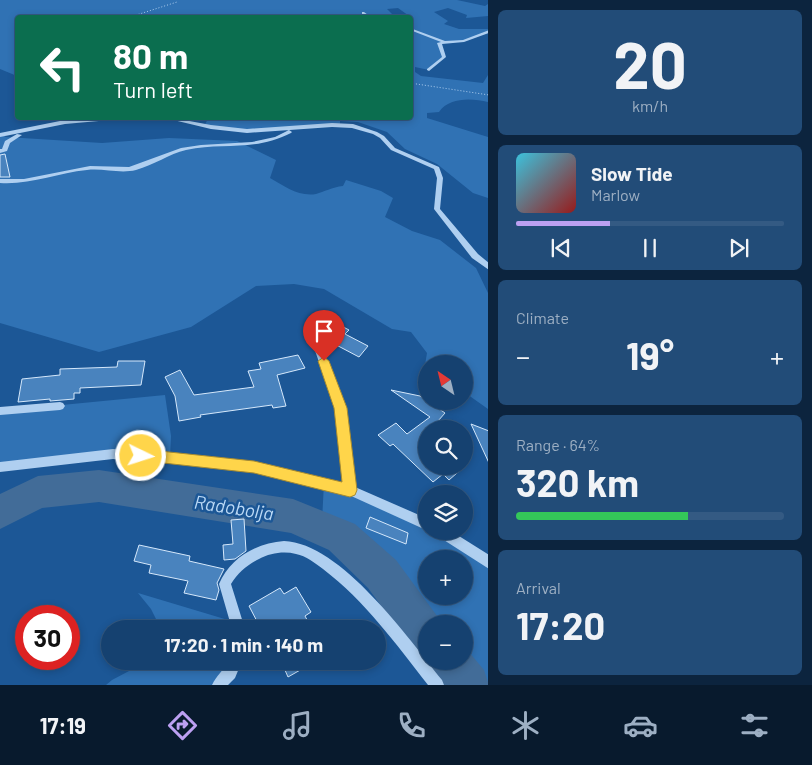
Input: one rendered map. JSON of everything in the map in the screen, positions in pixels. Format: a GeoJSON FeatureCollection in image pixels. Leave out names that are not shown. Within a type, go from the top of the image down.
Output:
{"type":"FeatureCollection","features":[{"type":"Feature","properties":{"kind":"street"},"geometry":{"type":"LineString","coordinates":[[413,30],[443,41],[464,40],[473,35],[488,31]]}},
{"type":"Feature","properties":{"kind":"street"},"geometry":{"type":"LineString","coordinates":[[428,70],[444,57],[439,45],[443,41]]}},
{"type":"Feature","properties":{"kind":"street"},"geometry":{"type":"LineString","coordinates":[[0,135],[79,120]]}},
{"type":"Feature","properties":{"kind":"street"},"geometry":{"type":"LineString","coordinates":[[178,120],[211,127],[247,131],[340,125],[360,128],[382,137],[392,150],[433,165],[439,172],[440,178],[436,201],[440,215],[488,268]]}},
{"type":"Feature","properties":{"kind":"street"},"geometry":{"type":"LineString","coordinates":[[0,182],[29,182],[91,168],[131,169],[186,148],[244,146],[283,135],[292,129]]}},
{"type":"Feature","properties":{"kind":"street"},"geometry":{"type":"LineString","coordinates":[[0,151],[5,150],[5,145],[11,139],[28,130]]}},
{"type":"Feature","properties":{"kind":"street"},"geometry":{"type":"LineString","coordinates":[[317,345],[340,408],[350,490]]}},
{"type":"Feature","properties":{"kind":"street"},"geometry":{"type":"LineString","coordinates":[[0,411],[60,406]]}},
{"type":"Feature","properties":{"kind":"street"},"geometry":{"type":"LineString","coordinates":[[0,467],[113,454],[155,456],[254,467],[350,490],[418,520]]}},
{"type":"Feature","properties":{"kind":"street"},"geometry":{"type":"LineString","coordinates":[[454,540],[488,563]]}},
{"type":"Feature","properties":{"kind":"street"},"geometry":{"type":"LineString","coordinates":[[236,620],[225,584],[230,573],[239,563],[261,551],[276,547],[301,550],[321,562],[350,584],[384,620]]}},
{"type":"Feature","properties":{"kind":"street"},"geometry":{"type":"LineString","coordinates":[[386,622],[437,685]]}},
{"type":"Feature","properties":{"kind":"street"},"geometry":{"type":"LineString","coordinates":[[219,685],[232,670]]}},
{"type":"Feature","properties":{"kind":"path"},"geometry":{"type":"LineString","coordinates":[[136,15],[177,2]]}},
{"type":"Feature","properties":{"kind":"path"},"geometry":{"type":"LineString","coordinates":[[413,83],[488,95]]}},
{"type":"Feature","properties":{"kind":"shaded area"},"geometry":{"type":"Polygon","coordinates":[[[0,0],[457,0],[485,6],[488,4],[488,16],[466,18],[467,15],[448,8],[434,12],[448,21],[444,24],[459,29],[488,29],[488,31],[464,41],[441,42],[444,57],[429,70],[415,67],[415,72],[421,76],[483,83],[488,75],[488,102],[468,99],[455,101],[443,107],[439,112],[427,113],[427,118],[488,137],[488,198],[473,193],[437,164],[405,149],[387,132],[358,122],[340,121],[340,125],[259,131],[204,126],[207,120],[413,120],[413,15],[408,15],[398,8],[387,9],[393,15],[15,15],[15,75],[0,69],[0,0]]]}},
{"type":"Feature","properties":{"kind":"shaded area"},"geometry":{"type":"Polygon","coordinates":[[[0,134],[6,137],[102,143],[169,138],[237,141],[276,160],[270,178],[298,192],[310,195],[316,194],[343,186],[346,180],[381,191],[393,198],[385,217],[412,231],[440,240],[476,268],[488,293],[488,409],[473,398],[473,355],[427,355],[411,332],[392,329],[324,289],[294,284],[256,286],[191,327],[99,352],[0,323],[0,134]]]}},
{"type":"Feature","properties":{"kind":"shaded area"},"geometry":{"type":"Polygon","coordinates":[[[165,395],[171,436],[170,458],[113,454],[0,467],[0,411],[165,395]]]}},
{"type":"Feature","properties":{"kind":"shaded area"},"geometry":{"type":"Polygon","coordinates":[[[324,483],[392,507],[418,520],[418,540],[454,540],[468,550],[418,550],[418,604],[384,564],[353,537],[338,527],[322,521],[324,483]]]}},
{"type":"Feature","properties":{"kind":"shaded area"},"geometry":{"type":"Polygon","coordinates":[[[473,553],[488,563],[488,685],[473,668],[473,615],[427,615],[419,605],[473,605],[473,553]]]}},
{"type":"Feature","properties":{"kind":"shaded area"},"geometry":{"type":"Polygon","coordinates":[[[138,593],[228,620],[156,620],[151,609],[138,593]]]}},
{"type":"Feature","properties":{"kind":"shaded area"},"geometry":{"type":"Polygon","coordinates":[[[473,668],[488,685],[455,685],[448,678],[453,670],[473,670],[473,668]]]}},
{"type":"Feature","properties":{"kind":"shaded area"},"geometry":{"type":"Polygon","coordinates":[[[131,670],[229,670],[219,685],[106,685],[131,670]]]}},
{"type":"Feature","properties":{"kind":"building"},"geometry":{"type":"Polygon","coordinates":[[[5,154],[10,177],[0,177],[0,155],[5,154]]]}},
{"type":"Feature","properties":{"kind":"building"},"geometry":{"type":"Polygon","coordinates":[[[332,321],[349,330],[345,334],[368,346],[359,357],[308,330],[324,328],[332,321]]]}},
{"type":"Feature","properties":{"kind":"building"},"geometry":{"type":"Polygon","coordinates":[[[298,355],[305,368],[277,375],[286,406],[273,408],[272,405],[200,415],[201,417],[179,421],[175,396],[165,377],[180,370],[194,395],[254,387],[248,371],[261,369],[259,363],[298,355]]]}},
{"type":"Feature","properties":{"kind":"building"},"geometry":{"type":"Polygon","coordinates":[[[118,361],[145,361],[141,385],[80,388],[80,393],[74,393],[74,399],[18,402],[22,379],[60,375],[60,369],[117,367],[118,361]]]}},
{"type":"Feature","properties":{"kind":"building"},"geometry":{"type":"Polygon","coordinates":[[[391,390],[418,396],[418,409],[391,390]]]}},
{"type":"Feature","properties":{"kind":"building"},"geometry":{"type":"Polygon","coordinates":[[[420,410],[441,410],[445,413],[439,420],[426,420],[430,417],[420,410]]]}},
{"type":"Feature","properties":{"kind":"building"},"geometry":{"type":"Polygon","coordinates":[[[396,423],[407,434],[418,426],[418,468],[393,444],[390,446],[378,435],[396,423]]]}},
{"type":"Feature","properties":{"kind":"building"},"geometry":{"type":"Polygon","coordinates":[[[473,425],[488,431],[488,461],[473,425]]]}},
{"type":"Feature","properties":{"kind":"building"},"geometry":{"type":"Polygon","coordinates":[[[426,475],[442,475],[433,482],[426,475]]]}},
{"type":"Feature","properties":{"kind":"building"},"geometry":{"type":"Polygon","coordinates":[[[444,475],[455,475],[449,480],[444,475]]]}},
{"type":"Feature","properties":{"kind":"building"},"geometry":{"type":"Polygon","coordinates":[[[370,517],[408,533],[406,544],[366,528],[370,517]]]}},
{"type":"Feature","properties":{"kind":"building"},"geometry":{"type":"Polygon","coordinates":[[[244,519],[246,551],[235,559],[224,560],[223,545],[233,544],[231,520],[244,519]]]}},
{"type":"Feature","properties":{"kind":"building"},"geometry":{"type":"Polygon","coordinates":[[[139,545],[190,556],[189,561],[224,569],[217,583],[219,590],[216,600],[184,593],[188,581],[149,573],[151,565],[134,561],[139,545]]]}},
{"type":"Feature","properties":{"kind":"building"},"geometry":{"type":"Polygon","coordinates":[[[296,587],[311,612],[305,616],[307,620],[256,620],[249,606],[280,588],[284,594],[296,587]]]}},
{"type":"Feature","properties":{"kind":"building"},"geometry":{"type":"Polygon","coordinates":[[[285,670],[300,670],[288,677],[285,670]]]}},
{"type":"Feature","properties":{"kind":"waterway","name":"Radobolja"},"geometry":{"type":"LineString","coordinates":[[0,512],[38,492],[99,486],[293,516],[342,537],[382,574],[418,621]]}},
{"type":"Feature","properties":{"kind":"waterway","name":"Radobolja"},"geometry":{"type":"LineString","coordinates":[[456,670],[469,685]]}},
{"type":"Feature","properties":{"kind":"route"},"geometry":{"type":"LineString","coordinates":[[141,456],[206,460],[254,467],[350,490],[347,451],[340,408],[324,361]]}}]}
